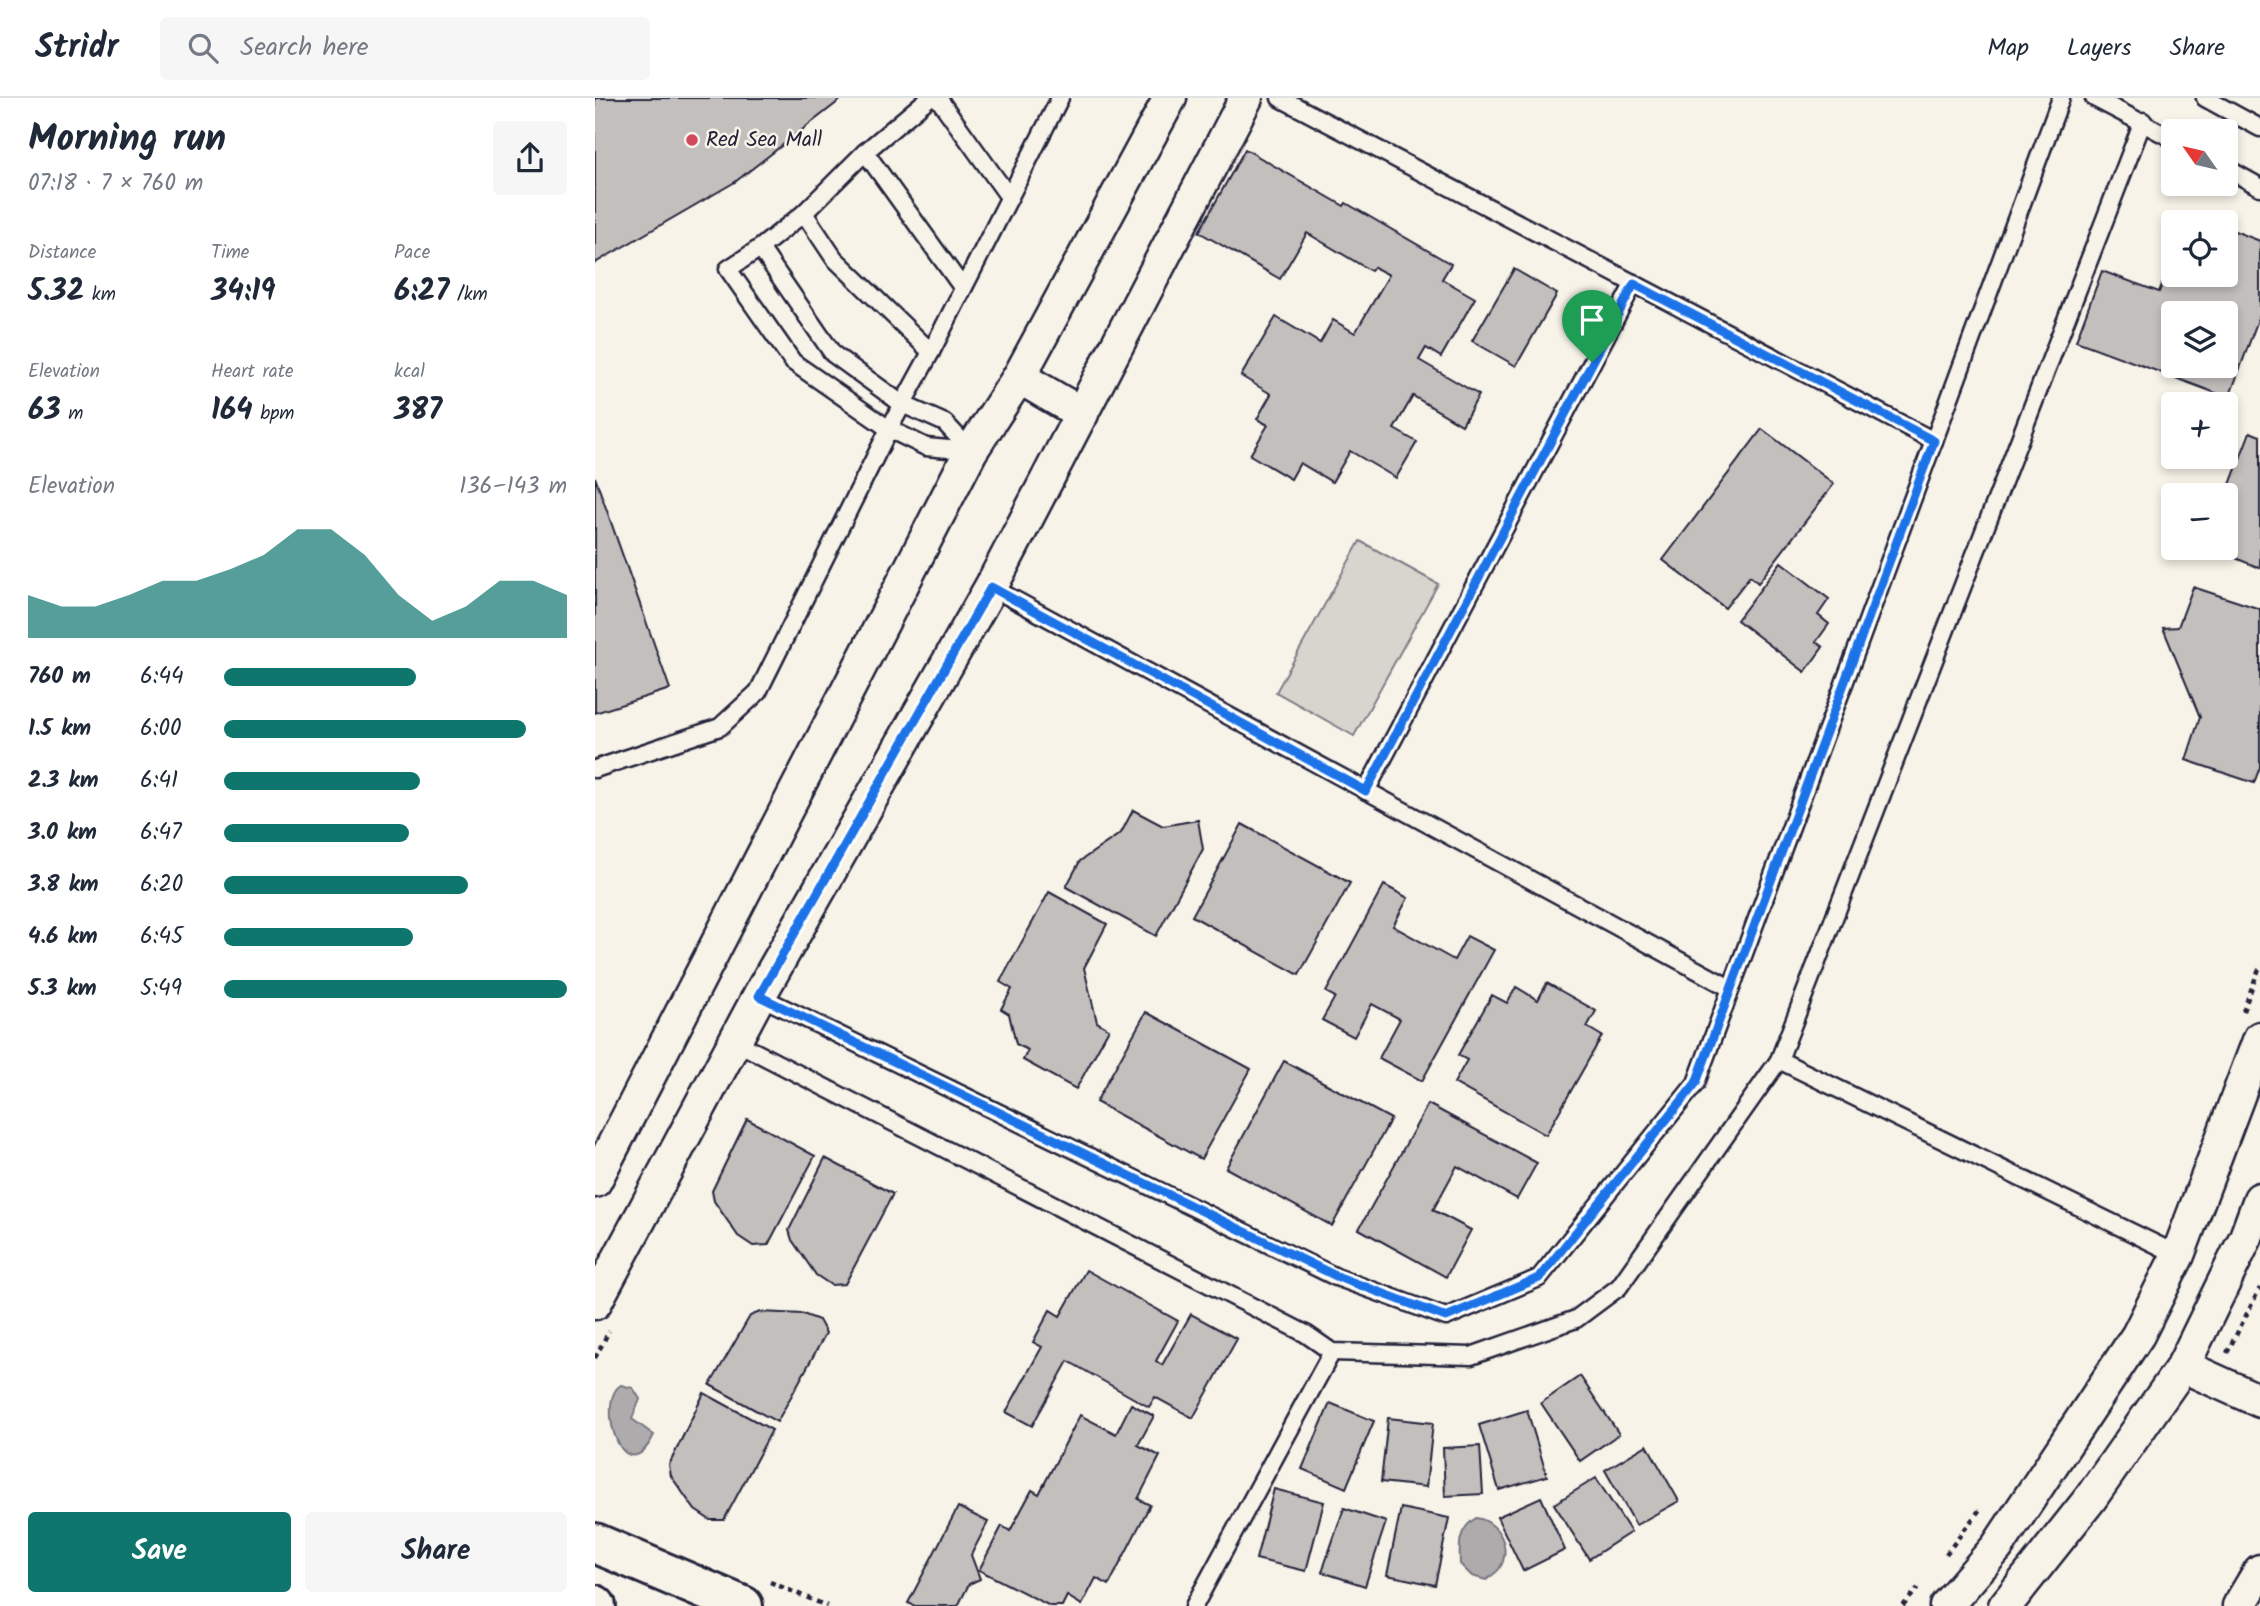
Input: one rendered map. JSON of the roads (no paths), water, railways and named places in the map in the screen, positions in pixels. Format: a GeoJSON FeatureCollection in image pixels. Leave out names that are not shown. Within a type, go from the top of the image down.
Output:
{"type":"FeatureCollection","features":[{"type":"Feature","properties":{"kind":"main road"},"geometry":{"type":"LineString","coordinates":[[595,1543],[743,1606]]}},
{"type":"Feature","properties":{"kind":"street"},"geometry":{"type":"LineString","coordinates":[[595,1181],[971,451],[1019,377],[1170,98]]}},
{"type":"Feature","properties":{"kind":"street"},"geometry":{"type":"LineString","coordinates":[[595,1303],[734,1041],[991,587],[1246,98]]}},
{"type":"Feature","properties":{"kind":"street"},"geometry":{"type":"LineString","coordinates":[[1019,377],[1082,414]]}},
{"type":"Feature","properties":{"kind":"street"},"geometry":{"type":"LineString","coordinates":[[1946,1606],[1997,1548],[2137,1335],[2179,1255],[2251,1027]]}},
{"type":"Feature","properties":{"kind":"street"},"geometry":{"type":"LineString","coordinates":[[2005,1606],[2091,1499],[2183,1366],[2246,1237],[2260,1199]]}},
{"type":"Feature","properties":{"kind":"street"},"geometry":{"type":"LineString","coordinates":[[2183,1366],[2260,1401]]}},
{"type":"Feature","properties":{"kind":"street"},"geometry":{"type":"LineString","coordinates":[[2239,1606],[2260,1571]]}},
{"type":"Feature","properties":{"kind":"lane"},"geometry":{"type":"LineString","coordinates":[[929,98],[865,152],[804,213],[728,269],[793,362],[889,429],[926,447],[971,451]]}},
{"type":"Feature","properties":{"kind":"lane"},"geometry":{"type":"LineString","coordinates":[[937,98],[1009,197]]}},
{"type":"Feature","properties":{"kind":"lane"},"geometry":{"type":"LineString","coordinates":[[595,769],[720,727],[758,692],[889,429],[1060,98]]}},
{"type":"Feature","properties":{"kind":"lane"},"geometry":{"type":"LineString","coordinates":[[1280,98],[1934,441]]}},
{"type":"Feature","properties":{"kind":"lane"},"geometry":{"type":"LineString","coordinates":[[759,996],[1336,1276],[1446,1317],[1539,1278],[1696,1083],[2061,98]]}},
{"type":"Feature","properties":{"kind":"lane"},"geometry":{"type":"LineString","coordinates":[[2094,98],[2161,131]]}},
{"type":"Feature","properties":{"kind":"lane"},"geometry":{"type":"LineString","coordinates":[[2205,98],[2260,128]]}},
{"type":"Feature","properties":{"kind":"lane"},"geometry":{"type":"LineString","coordinates":[[734,1041],[1306,1334],[1332,1352],[1471,1356],[1576,1319],[1619,1287],[1779,1060],[2143,121]]}},
{"type":"Feature","properties":{"kind":"lane"},"geometry":{"type":"LineString","coordinates":[[865,152],[962,287]]}},
{"type":"Feature","properties":{"kind":"lane"},"geometry":{"type":"LineString","coordinates":[[2238,175],[2260,187]]}},
{"type":"Feature","properties":{"kind":"lane"},"geometry":{"type":"LineString","coordinates":[[804,213],[834,258],[931,352]]}},
{"type":"Feature","properties":{"kind":"lane"},"geometry":{"type":"LineString","coordinates":[[760,248],[833,354],[902,404],[945,423],[971,451]]}},
{"type":"Feature","properties":{"kind":"lane"},"geometry":{"type":"LineString","coordinates":[[1366,791],[1634,284]]}},
{"type":"Feature","properties":{"kind":"lane"},"geometry":{"type":"LineString","coordinates":[[991,587],[1730,988]]}},
{"type":"Feature","properties":{"kind":"lane"},"geometry":{"type":"LineString","coordinates":[[1779,1060],[2179,1255]]}},
{"type":"Feature","properties":{"kind":"lane"},"geometry":{"type":"LineString","coordinates":[[1193,1606],[1332,1352]]}},
{"type":"Feature","properties":{"kind":"place","name":"Red Sea Mall"},"geometry":{"type":"Point","coordinates":[692,140]}}]}
